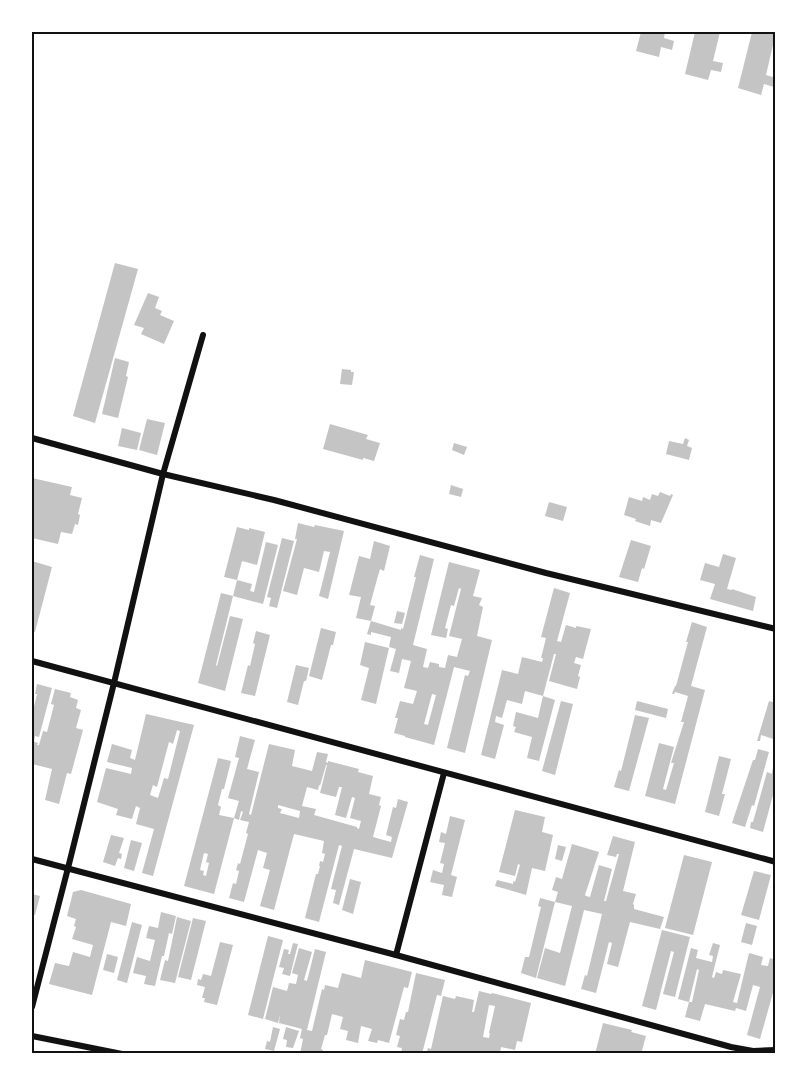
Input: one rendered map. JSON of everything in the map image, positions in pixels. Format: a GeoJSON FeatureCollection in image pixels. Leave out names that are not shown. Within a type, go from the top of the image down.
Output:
{"type":"FeatureCollection","features":[{"type":"Feature","properties":{"kind":"street"},"geometry":{"type":"LineString","coordinates":[[32,1007],[114,682],[163,474],[203,334]]}},
{"type":"Feature","properties":{"kind":"street"},"geometry":{"type":"LineString","coordinates":[[32,438],[557,576],[776,629]]}},
{"type":"Feature","properties":{"kind":"street"},"geometry":{"type":"LineString","coordinates":[[32,661],[776,861]]}},
{"type":"Feature","properties":{"kind":"street"},"geometry":{"type":"LineString","coordinates":[[396,955],[444,773]]}},
{"type":"Feature","properties":{"kind":"street"},"geometry":{"type":"LineString","coordinates":[[32,859],[396,955],[731,1047],[753,1051],[776,1050]]}},
{"type":"Feature","properties":{"kind":"street"},"geometry":{"type":"LineString","coordinates":[[32,1036],[122,1053]]}},
{"type":"Feature","properties":{"kind":"building"},"geometry":{"type":"Polygon","coordinates":[[[641,32],[665,32],[664,38],[674,41],[672,50],[661,47],[659,57],[636,51],[641,32]]]}},
{"type":"Feature","properties":{"kind":"building"},"geometry":{"type":"Polygon","coordinates":[[[695,32],[720,32],[713,61],[723,63],[721,72],[711,70],[708,80],[685,74],[695,32]]]}},
{"type":"Feature","properties":{"kind":"building"},"geometry":{"type":"Polygon","coordinates":[[[752,32],[776,32],[766,75],[776,80],[774,87],[764,84],[761,95],[738,88],[752,32]]]}},
{"type":"Feature","properties":{"kind":"building"},"geometry":{"type":"Polygon","coordinates":[[[115,263],[138,269],[95,423],[73,416],[115,263]]]}},
{"type":"Feature","properties":{"kind":"building"},"geometry":{"type":"Polygon","coordinates":[[[148,293],[159,297],[155,308],[162,311],[160,315],[174,321],[164,344],[141,334],[144,328],[134,325],[148,293]]]}},
{"type":"Feature","properties":{"kind":"building"},"geometry":{"type":"Polygon","coordinates":[[[115,358],[129,362],[126,376],[128,377],[118,418],[102,414],[115,358]]]}},
{"type":"Feature","properties":{"kind":"building"},"geometry":{"type":"Polygon","coordinates":[[[342,369],[354,372],[352,385],[340,384],[342,369]]]}},
{"type":"Feature","properties":{"kind":"building"},"geometry":{"type":"Polygon","coordinates":[[[147,419],[165,423],[157,455],[139,450],[147,419]]]}},
{"type":"Feature","properties":{"kind":"building"},"geometry":{"type":"Polygon","coordinates":[[[330,424],[368,435],[366,439],[380,443],[374,461],[323,449],[330,424]]]}},
{"type":"Feature","properties":{"kind":"building"},"geometry":{"type":"Polygon","coordinates":[[[122,428],[141,433],[137,450],[118,446],[122,428]]]}},
{"type":"Feature","properties":{"kind":"building"},"geometry":{"type":"Polygon","coordinates":[[[685,438],[689,440],[687,446],[692,448],[689,460],[666,454],[669,441],[683,444],[685,438]]]}},
{"type":"Feature","properties":{"kind":"building"},"geometry":{"type":"Polygon","coordinates":[[[454,443],[467,447],[464,455],[452,450],[454,443]]]}},
{"type":"Feature","properties":{"kind":"building"},"geometry":{"type":"Polygon","coordinates":[[[32,478],[72,487],[70,495],[82,498],[78,525],[75,524],[72,534],[61,532],[58,544],[32,538],[32,478]]]}},
{"type":"Feature","properties":{"kind":"building"},"geometry":{"type":"Polygon","coordinates":[[[451,485],[463,489],[461,497],[449,494],[451,485]]]}},
{"type":"Feature","properties":{"kind":"building"},"geometry":{"type":"Polygon","coordinates":[[[660,492],[673,495],[661,523],[651,520],[650,526],[624,515],[629,497],[642,501],[643,497],[650,500],[652,494],[658,496],[660,492]]]}},
{"type":"Feature","properties":{"kind":"building"},"geometry":{"type":"Polygon","coordinates":[[[549,502],[567,507],[563,521],[545,516],[549,502]]]}},
{"type":"Feature","properties":{"kind":"building"},"geometry":{"type":"Polygon","coordinates":[[[298,523],[344,531],[328,599],[319,596],[330,552],[324,551],[319,572],[304,568],[297,595],[283,591],[297,539],[295,539],[298,523]]]}},
{"type":"Feature","properties":{"kind":"building"},"geometry":{"type":"Polygon","coordinates":[[[237,527],[265,532],[257,565],[242,561],[237,580],[224,577],[237,527]]]}},
{"type":"Feature","properties":{"kind":"building"},"geometry":{"type":"Polygon","coordinates":[[[282,538],[294,541],[277,608],[269,606],[271,598],[267,597],[282,538]]]}},
{"type":"Feature","properties":{"kind":"building"},"geometry":{"type":"Polygon","coordinates":[[[631,540],[651,546],[638,582],[619,577],[631,540]]]}},
{"type":"Feature","properties":{"kind":"building"},"geometry":{"type":"Polygon","coordinates":[[[374,541],[390,546],[384,571],[380,569],[370,605],[375,606],[371,621],[356,618],[361,597],[349,595],[359,556],[370,559],[374,541]]]}},
{"type":"Feature","properties":{"kind":"building"},"geometry":{"type":"Polygon","coordinates":[[[266,542],[278,545],[263,604],[233,596],[237,580],[252,584],[250,591],[254,592],[266,542]]]}},
{"type":"Feature","properties":{"kind":"building"},"geometry":{"type":"Polygon","coordinates":[[[723,554],[736,558],[727,589],[756,597],[753,611],[710,599],[715,584],[700,580],[705,563],[719,567],[723,554]]]}},
{"type":"Feature","properties":{"kind":"building"},"geometry":{"type":"Polygon","coordinates":[[[420,555],[434,559],[413,645],[427,649],[423,667],[428,668],[430,662],[445,668],[448,655],[457,657],[462,639],[449,636],[461,589],[459,588],[454,606],[451,605],[445,628],[448,629],[446,638],[431,635],[449,562],[480,570],[473,596],[482,598],[479,605],[483,607],[477,636],[492,640],[465,753],[447,748],[465,675],[468,676],[470,671],[454,667],[434,745],[394,733],[400,701],[413,704],[417,691],[404,688],[411,661],[402,659],[399,673],[390,671],[396,649],[389,647],[391,637],[371,632],[371,635],[367,634],[371,621],[403,629],[416,577],[414,577],[420,555]],[[432,694],[424,724],[428,725],[436,695],[432,694]]]}},
{"type":"Feature","properties":{"kind":"building"},"geometry":{"type":"Polygon","coordinates":[[[32,561],[52,567],[35,632],[32,631],[32,561]]]}},
{"type":"Feature","properties":{"kind":"building"},"geometry":{"type":"Polygon","coordinates":[[[554,588],[570,593],[557,641],[561,642],[566,625],[591,629],[583,659],[576,657],[574,663],[581,665],[577,689],[549,681],[556,654],[554,654],[543,696],[525,691],[522,704],[507,700],[502,718],[496,716],[495,722],[504,725],[495,759],[481,755],[502,670],[518,674],[522,657],[542,662],[546,638],[541,637],[554,588]]]}},
{"type":"Feature","properties":{"kind":"building"},"geometry":{"type":"Polygon","coordinates":[[[221,593],[233,596],[217,666],[230,616],[243,619],[225,691],[198,683],[221,593]]]}},
{"type":"Feature","properties":{"kind":"building"},"geometry":{"type":"Polygon","coordinates":[[[397,611],[405,613],[402,624],[394,623],[397,611]]]}},
{"type":"Feature","properties":{"kind":"building"},"geometry":{"type":"Polygon","coordinates":[[[692,622],[707,627],[691,686],[705,690],[675,804],[645,796],[659,743],[674,747],[663,789],[666,790],[674,763],[671,763],[684,722],[681,722],[688,696],[675,692],[672,694],[692,622]]]}},
{"type":"Feature","properties":{"kind":"building"},"geometry":{"type":"Polygon","coordinates":[[[321,628],[336,632],[322,680],[309,676],[321,628]]]}},
{"type":"Feature","properties":{"kind":"building"},"geometry":{"type":"Polygon","coordinates":[[[256,631],[270,635],[255,696],[241,693],[248,665],[250,666],[256,631]]]}},
{"type":"Feature","properties":{"kind":"building"},"geometry":{"type":"Polygon","coordinates":[[[365,642],[389,648],[376,704],[361,700],[369,668],[360,665],[365,642]]]}},
{"type":"Feature","properties":{"kind":"building"},"geometry":{"type":"Polygon","coordinates":[[[296,665],[309,668],[298,705],[287,702],[296,665]]]}},
{"type":"Feature","properties":{"kind":"building"},"geometry":{"type":"Polygon","coordinates":[[[37,684],[52,688],[39,737],[35,736],[34,741],[32,740],[32,715],[37,684]]]}},
{"type":"Feature","properties":{"kind":"building"},"geometry":{"type":"Polygon","coordinates":[[[55,689],[71,693],[70,697],[78,700],[76,708],[81,710],[76,728],[83,730],[71,774],[67,773],[59,804],[45,800],[52,769],[32,764],[32,741],[39,745],[43,731],[47,732],[54,705],[51,704],[55,689]]]}},
{"type":"Feature","properties":{"kind":"building"},"geometry":{"type":"Polygon","coordinates":[[[543,696],[555,700],[539,761],[527,758],[532,737],[514,732],[516,727],[513,726],[516,712],[538,718],[543,696]]]}},
{"type":"Feature","properties":{"kind":"building"},"geometry":{"type":"Polygon","coordinates":[[[561,701],[573,704],[555,775],[542,771],[561,701]]]}},
{"type":"Feature","properties":{"kind":"building"},"geometry":{"type":"Polygon","coordinates":[[[637,701],[668,709],[666,718],[635,710],[637,701]]]}},
{"type":"Feature","properties":{"kind":"building"},"geometry":{"type":"Polygon","coordinates":[[[769,701],[776,703],[776,729],[773,739],[761,735],[760,741],[757,741],[769,701]]]}},
{"type":"Feature","properties":{"kind":"building"},"geometry":{"type":"Polygon","coordinates":[[[146,714],[194,725],[153,876],[142,873],[154,829],[136,824],[140,808],[136,806],[132,819],[116,815],[118,809],[97,802],[106,768],[131,774],[132,768],[107,762],[112,744],[132,750],[130,758],[135,760],[146,714]],[[177,730],[173,744],[169,742],[157,787],[153,785],[150,795],[158,798],[164,778],[168,779],[180,731],[177,730]]]}},
{"type":"Feature","properties":{"kind":"building"},"geometry":{"type":"Polygon","coordinates":[[[635,715],[649,718],[629,791],[614,787],[619,770],[621,771],[635,715]]]}},
{"type":"Feature","properties":{"kind":"building"},"geometry":{"type":"Polygon","coordinates":[[[240,736],[255,740],[247,769],[259,772],[249,814],[251,815],[269,744],[295,750],[292,766],[312,771],[317,752],[328,754],[326,762],[328,763],[328,761],[359,769],[358,772],[373,776],[369,794],[381,797],[379,805],[381,806],[373,837],[391,842],[392,837],[386,835],[393,807],[396,808],[398,799],[408,802],[392,858],[354,849],[339,905],[333,903],[336,890],[331,889],[342,846],[339,845],[319,922],[305,918],[320,861],[323,862],[325,854],[322,853],[324,841],[294,834],[274,910],[260,906],[270,870],[263,868],[267,853],[258,850],[244,902],[229,898],[233,883],[236,884],[239,871],[236,870],[238,863],[240,864],[249,822],[240,820],[243,812],[241,811],[239,820],[234,818],[239,801],[228,798],[239,758],[235,757],[240,736]],[[326,765],[318,790],[307,787],[302,806],[316,809],[314,815],[359,829],[361,821],[350,818],[355,798],[352,797],[346,818],[335,815],[342,787],[339,787],[336,797],[320,793],[326,765]],[[278,805],[278,808],[282,809],[280,813],[299,818],[300,811],[278,805]]]}},
{"type":"Feature","properties":{"kind":"building"},"geometry":{"type":"Polygon","coordinates":[[[758,749],[769,752],[754,806],[752,805],[745,827],[732,823],[758,749]]]}},
{"type":"Feature","properties":{"kind":"building"},"geometry":{"type":"Polygon","coordinates":[[[719,756],[731,759],[719,816],[705,812],[719,756]]]}},
{"type":"Feature","properties":{"kind":"building"},"geometry":{"type":"Polygon","coordinates":[[[218,758],[231,761],[218,805],[221,807],[219,815],[234,818],[214,894],[184,886],[218,758]],[[204,853],[200,870],[204,871],[203,875],[206,876],[209,863],[206,862],[208,854],[204,853]]]}},
{"type":"Feature","properties":{"kind":"building"},"geometry":{"type":"Polygon","coordinates":[[[773,767],[776,768],[776,784],[763,832],[750,828],[767,772],[772,774],[773,767]]]}},
{"type":"Feature","properties":{"kind":"building"},"geometry":{"type":"Polygon","coordinates":[[[515,810],[545,817],[542,832],[553,835],[545,871],[532,868],[526,895],[495,886],[497,880],[513,884],[520,865],[518,864],[515,876],[499,872],[515,810]]]}},
{"type":"Feature","properties":{"kind":"building"},"geometry":{"type":"Polygon","coordinates":[[[450,816],[465,820],[451,875],[457,877],[452,897],[442,895],[444,885],[430,882],[433,870],[442,873],[444,864],[440,863],[445,843],[439,842],[441,832],[446,834],[450,816]]]}},
{"type":"Feature","properties":{"kind":"building"},"geometry":{"type":"Polygon","coordinates":[[[111,835],[124,838],[119,853],[122,854],[121,859],[118,858],[115,866],[103,862],[111,835]]]}},
{"type":"Feature","properties":{"kind":"building"},"geometry":{"type":"Polygon","coordinates":[[[613,836],[635,842],[623,891],[636,894],[634,909],[664,917],[660,929],[630,922],[618,967],[607,964],[612,943],[609,942],[596,993],[581,989],[585,975],[587,976],[602,914],[584,910],[565,986],[537,978],[545,948],[560,953],[572,906],[555,902],[558,892],[552,890],[556,877],[562,879],[572,844],[599,852],[586,896],[590,897],[599,865],[612,869],[604,901],[606,901],[619,854],[616,857],[607,855],[613,836]]]}},
{"type":"Feature","properties":{"kind":"building"},"geometry":{"type":"Polygon","coordinates":[[[131,840],[142,843],[134,871],[124,868],[131,840]]]}},
{"type":"Feature","properties":{"kind":"building"},"geometry":{"type":"Polygon","coordinates":[[[558,845],[566,847],[562,861],[555,859],[558,845]]]}},
{"type":"Feature","properties":{"kind":"building"},"geometry":{"type":"Polygon","coordinates":[[[684,855],[712,862],[693,935],[665,928],[684,855]]]}},
{"type":"Feature","properties":{"kind":"building"},"geometry":{"type":"Polygon","coordinates":[[[754,871],[771,875],[759,920],[741,915],[754,871]]]}},
{"type":"Feature","properties":{"kind":"building"},"geometry":{"type":"Polygon","coordinates":[[[350,879],[361,882],[353,914],[342,910],[350,879]]]}},
{"type":"Feature","properties":{"kind":"building"},"geometry":{"type":"Polygon","coordinates":[[[81,890],[131,904],[126,926],[111,922],[92,995],[49,984],[55,963],[69,966],[73,952],[90,957],[93,945],[72,939],[76,919],[67,916],[73,892],[81,890]]]}},
{"type":"Feature","properties":{"kind":"building"},"geometry":{"type":"Polygon","coordinates":[[[32,894],[40,896],[35,915],[32,914],[32,894]]]}},
{"type":"Feature","properties":{"kind":"building"},"geometry":{"type":"Polygon","coordinates":[[[540,898],[555,902],[536,978],[521,973],[525,957],[529,957],[541,907],[538,906],[540,898]]]}},
{"type":"Feature","properties":{"kind":"building"},"geometry":{"type":"Polygon","coordinates":[[[161,912],[176,916],[172,934],[169,933],[164,956],[162,956],[155,986],[144,984],[146,976],[133,973],[137,957],[150,961],[155,940],[146,938],[149,926],[158,928],[161,912]]]}},
{"type":"Feature","properties":{"kind":"building"},"geometry":{"type":"Polygon","coordinates":[[[177,917],[191,921],[175,983],[160,980],[165,960],[168,961],[177,917]]]}},
{"type":"Feature","properties":{"kind":"building"},"geometry":{"type":"Polygon","coordinates":[[[193,918],[206,921],[191,980],[178,977],[193,918]]]}},
{"type":"Feature","properties":{"kind":"building"},"geometry":{"type":"Polygon","coordinates":[[[132,922],[142,925],[127,983],[117,980],[132,922]]]}},
{"type":"Feature","properties":{"kind":"building"},"geometry":{"type":"Polygon","coordinates":[[[746,923],[757,926],[752,945],[741,942],[746,923]]]}},
{"type":"Feature","properties":{"kind":"building"},"geometry":{"type":"Polygon","coordinates":[[[662,930],[690,937],[675,997],[663,994],[674,952],[671,951],[656,1010],[642,1006],[662,930]]]}},
{"type":"Feature","properties":{"kind":"building"},"geometry":{"type":"Polygon","coordinates":[[[268,936],[283,940],[263,1019],[248,1015],[268,936]]]}},
{"type":"Feature","properties":{"kind":"building"},"geometry":{"type":"Polygon","coordinates":[[[220,942],[233,945],[217,1005],[204,1002],[205,998],[202,998],[205,987],[197,985],[198,979],[201,980],[203,974],[211,976],[220,942]]]}},
{"type":"Feature","properties":{"kind":"building"},"geometry":{"type":"Polygon","coordinates":[[[293,943],[298,944],[290,976],[282,974],[284,968],[279,967],[284,949],[289,950],[288,954],[290,954],[293,943]]]}},
{"type":"Feature","properties":{"kind":"building"},"geometry":{"type":"Polygon","coordinates":[[[713,943],[720,945],[712,977],[714,978],[716,972],[722,974],[723,970],[741,974],[733,1002],[737,1003],[749,953],[763,957],[761,965],[768,966],[770,958],[776,960],[776,982],[760,1039],[747,1035],[760,987],[753,985],[746,1011],[736,1008],[735,1011],[705,1004],[700,1021],[685,1017],[689,1002],[678,999],[691,948],[698,950],[696,958],[712,962],[713,956],[709,955],[713,943]],[[697,969],[689,1002],[692,1002],[699,970],[697,969]]]}},
{"type":"Feature","properties":{"kind":"building"},"geometry":{"type":"Polygon","coordinates":[[[299,948],[312,952],[304,980],[307,981],[315,949],[326,952],[307,1030],[312,1031],[325,985],[338,988],[342,973],[361,978],[365,960],[412,972],[408,988],[404,987],[389,1043],[378,1040],[377,1043],[368,1041],[372,1029],[361,1026],[358,1043],[346,1040],[348,1031],[340,1029],[343,1017],[332,1014],[321,1049],[322,1054],[300,1054],[302,1029],[279,1023],[280,1015],[278,1023],[265,1019],[273,987],[287,991],[289,983],[296,984],[298,975],[292,973],[299,948]]]}},
{"type":"Feature","properties":{"kind":"building"},"geometry":{"type":"Polygon","coordinates":[[[107,954],[118,957],[114,973],[103,970],[107,954]]]}},
{"type":"Feature","properties":{"kind":"building"},"geometry":{"type":"Polygon","coordinates":[[[416,973],[445,980],[441,996],[437,995],[422,1054],[401,1054],[402,1048],[397,1047],[400,1036],[396,1035],[400,1019],[404,1020],[408,1012],[416,973]]]}},
{"type":"Feature","properties":{"kind":"building"},"geometry":{"type":"Polygon","coordinates":[[[479,991],[531,1003],[522,1042],[517,1041],[515,1050],[501,1047],[500,1054],[426,1054],[428,1048],[431,1049],[443,996],[474,1000],[472,1012],[474,1012],[479,991]],[[489,1005],[483,1037],[489,1038],[495,1006],[489,1005]]]}},
{"type":"Feature","properties":{"kind":"building"},"geometry":{"type":"Polygon","coordinates":[[[603,1023],[646,1036],[641,1054],[595,1054],[603,1023]]]}},
{"type":"Feature","properties":{"kind":"building"},"geometry":{"type":"Polygon","coordinates":[[[273,1027],[280,1029],[274,1051],[265,1049],[267,1041],[270,1042],[273,1027]]]}},
{"type":"Feature","properties":{"kind":"building"},"geometry":{"type":"Polygon","coordinates":[[[286,1027],[299,1031],[293,1048],[286,1047],[287,1040],[283,1039],[286,1027]]]}}]}
